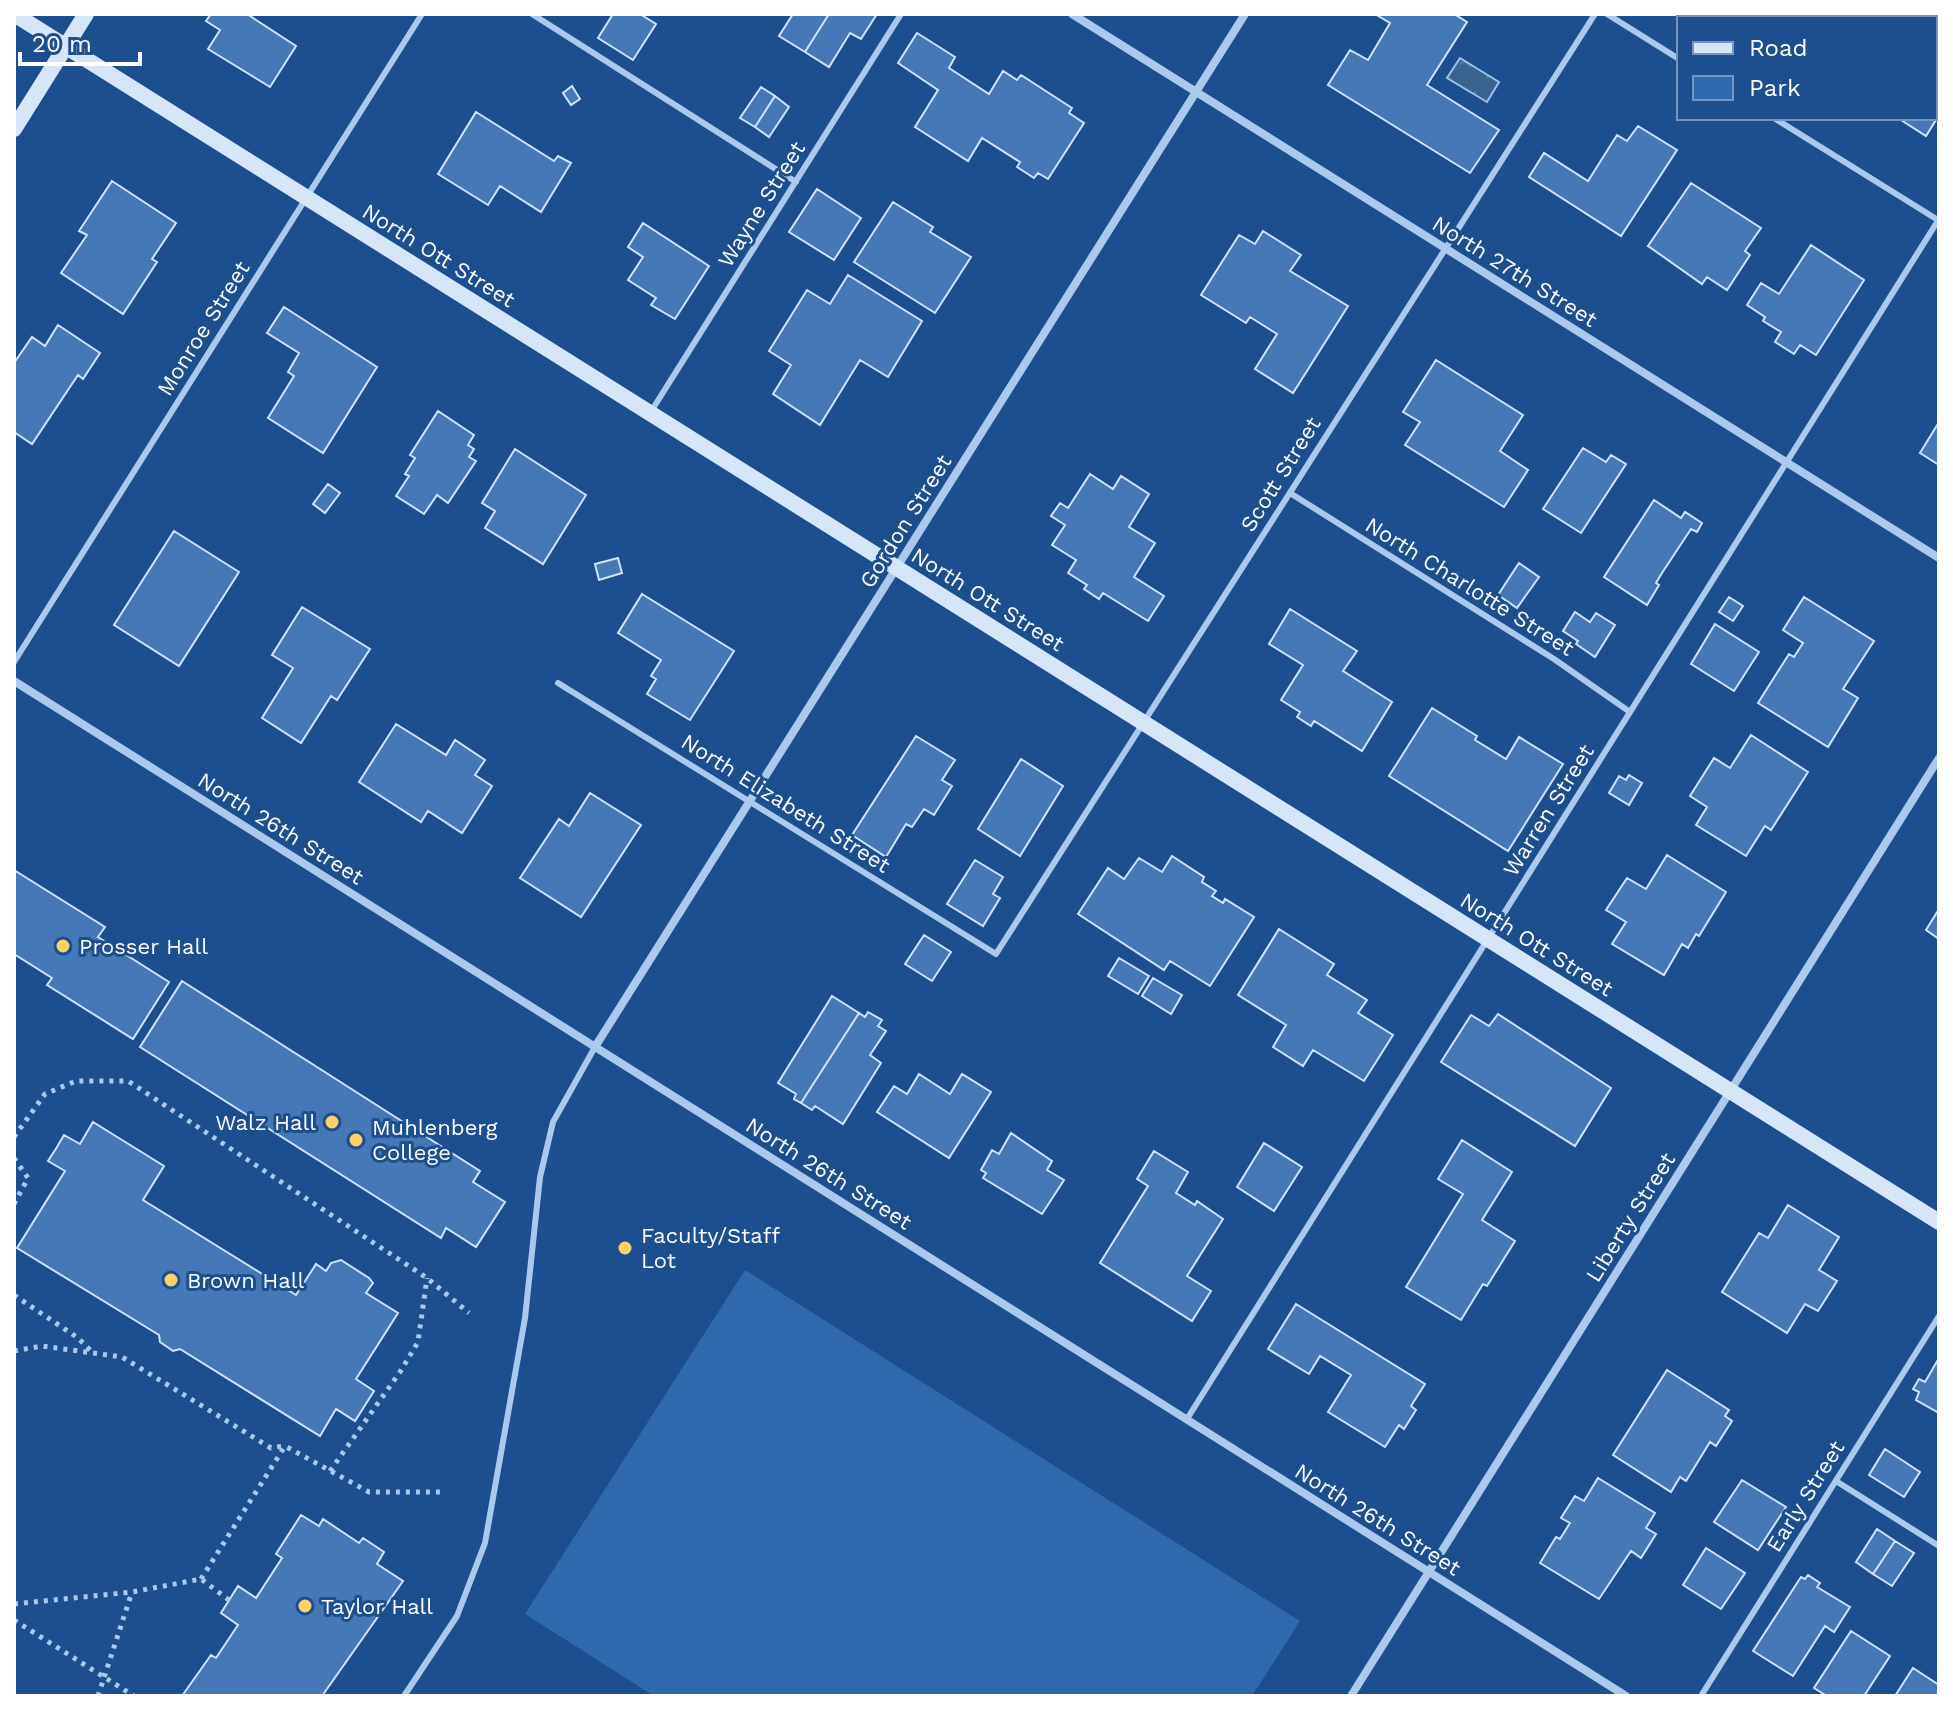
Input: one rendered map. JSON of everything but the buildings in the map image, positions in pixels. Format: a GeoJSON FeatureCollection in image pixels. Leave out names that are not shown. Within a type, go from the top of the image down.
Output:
{"type":"FeatureCollection","features":[{"type":"Feature","properties":{"kind":"street","name":"North Ott Street"},"geometry":{"type":"LineString","coordinates":[[14,14],[1939,1222]]}},
{"type":"Feature","properties":{"kind":"street"},"geometry":{"type":"LineString","coordinates":[[14,129],[86,14]]}},
{"type":"Feature","properties":{"kind":"street","name":"North 27th Street"},"geometry":{"type":"LineString","coordinates":[[1072,14],[1939,558]]}},
{"type":"Feature","properties":{"kind":"street","name":"Gordon Street"},"geometry":{"type":"LineString","coordinates":[[595,1047],[1245,14]]}},
{"type":"Feature","properties":{"kind":"street","name":"North 26th Street"},"geometry":{"type":"LineString","coordinates":[[14,681],[1626,1696]]}},
{"type":"Feature","properties":{"kind":"street","name":"Liberty Street"},"geometry":{"type":"LineString","coordinates":[[1351,1696],[1939,758]]}},
{"type":"Feature","properties":{"kind":"lane","name":"Monroe Street"},"geometry":{"type":"LineString","coordinates":[[14,662],[422,14]]}},
{"type":"Feature","properties":{"kind":"lane"},"geometry":{"type":"LineString","coordinates":[[532,14],[796,182]]}},
{"type":"Feature","properties":{"kind":"lane","name":"Wayne Street"},"geometry":{"type":"LineString","coordinates":[[650,413],[901,14]]}},
{"type":"Feature","properties":{"kind":"lane","name":"Scott Street"},"geometry":{"type":"LineString","coordinates":[[996,954],[1595,14]]}},
{"type":"Feature","properties":{"kind":"lane"},"geometry":{"type":"LineString","coordinates":[[1607,14],[1677,58]]}},
{"type":"Feature","properties":{"kind":"lane"},"geometry":{"type":"LineString","coordinates":[[1777,120],[1938,220]]}},
{"type":"Feature","properties":{"kind":"lane","name":"Warren Street"},"geometry":{"type":"LineString","coordinates":[[1187,1419],[1938,220]]}},
{"type":"Feature","properties":{"kind":"lane","name":"North Charlotte Street"},"geometry":{"type":"LineString","coordinates":[[1290,493],[1554,659],[1630,712]]}},
{"type":"Feature","properties":{"kind":"lane","name":"North Elizabeth Street"},"geometry":{"type":"LineString","coordinates":[[558,683],[996,954]]}},
{"type":"Feature","properties":{"kind":"lane"},"geometry":{"type":"LineString","coordinates":[[404,1696],[457,1616],[485,1543],[525,1318],[540,1177],[553,1122],[595,1047]]}},
{"type":"Feature","properties":{"kind":"lane","name":"Early Street"},"geometry":{"type":"LineString","coordinates":[[1701,1696],[1939,1316]]}},
{"type":"Feature","properties":{"kind":"lane"},"geometry":{"type":"LineString","coordinates":[[1836,1481],[1939,1546]]}},
{"type":"Feature","properties":{"kind":"path"},"geometry":{"type":"LineString","coordinates":[[14,1137],[45,1094],[76,1081],[128,1081],[427,1278],[469,1313]]}},
{"type":"Feature","properties":{"kind":"path"},"geometry":{"type":"LineString","coordinates":[[14,1158],[28,1178],[14,1204]]}},
{"type":"Feature","properties":{"kind":"path"},"geometry":{"type":"LineString","coordinates":[[330,1471],[418,1342],[427,1278]]}},
{"type":"Feature","properties":{"kind":"path"},"geometry":{"type":"LineString","coordinates":[[14,1295],[78,1338],[93,1352]]}},
{"type":"Feature","properties":{"kind":"path"},"geometry":{"type":"LineString","coordinates":[[14,1351],[42,1346],[122,1357],[271,1448],[285,1446],[369,1492],[444,1492]]}},
{"type":"Feature","properties":{"kind":"path"},"geometry":{"type":"LineString","coordinates":[[14,1604],[132,1592],[201,1579],[285,1446]]}},
{"type":"Feature","properties":{"kind":"path"},"geometry":{"type":"LineString","coordinates":[[201,1579],[229,1600]]}},
{"type":"Feature","properties":{"kind":"path"},"geometry":{"type":"LineString","coordinates":[[98,1696],[132,1592]]}},
{"type":"Feature","properties":{"kind":"path"},"geometry":{"type":"LineString","coordinates":[[14,1620],[134,1696]]}},
{"type":"Feature","properties":{"kind":"green space"},"geometry":{"type":"Polygon","coordinates":[[[745,1270],[1300,1621],[1252,1696],[654,1696],[525,1614],[745,1270]]]}},
{"type":"Feature","properties":{"kind":"water"},"geometry":{"type":"Polygon","coordinates":[[[1460,58],[1499,82],[1487,102],[1447,78],[1460,58]]]}},
{"type":"Feature","properties":{"kind":"place","name":"Prosser Hall"},"geometry":{"type":"Point","coordinates":[63,946]}},
{"type":"Feature","properties":{"kind":"place","name":"Walz Hall"},"geometry":{"type":"Point","coordinates":[332,1122]}},
{"type":"Feature","properties":{"kind":"place","name":"Muhlenberg College"},"geometry":{"type":"Point","coordinates":[356,1140]}},
{"type":"Feature","properties":{"kind":"place","name":"Faculty/Staff Lot"},"geometry":{"type":"Point","coordinates":[625,1248]}},
{"type":"Feature","properties":{"kind":"place","name":"Brown Hall"},"geometry":{"type":"Point","coordinates":[171,1280]}},
{"type":"Feature","properties":{"kind":"place","name":"Taylor Hall"},"geometry":{"type":"Point","coordinates":[305,1606]}}]}
